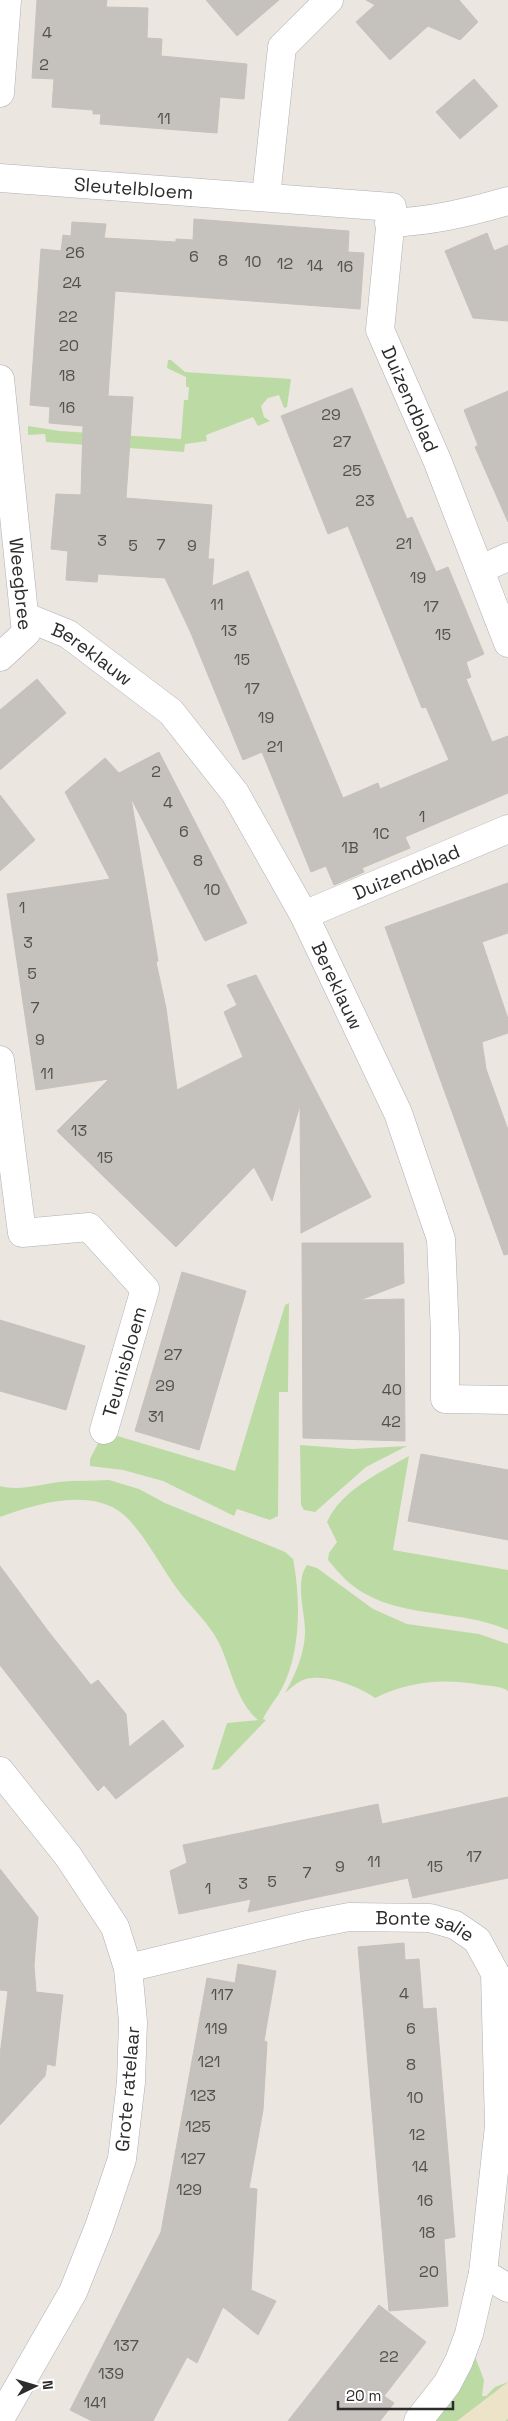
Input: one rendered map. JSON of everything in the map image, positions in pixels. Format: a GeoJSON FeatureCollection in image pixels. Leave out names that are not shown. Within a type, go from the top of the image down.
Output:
{"type":"FeatureCollection","features":[{"type":"Feature","properties":{"kind":"street"},"geometry":{"type":"LineString","coordinates":[[0,93],[7,0]]}},
{"type":"Feature","properties":{"kind":"street"},"geometry":{"type":"LineString","coordinates":[[266,197],[282,47],[329,0]]}},
{"type":"Feature","properties":{"kind":"street","name":"Sleutelbloem"},"geometry":{"type":"LineString","coordinates":[[0,178],[392,207],[389,223]]}},
{"type":"Feature","properties":{"kind":"street"},"geometry":{"type":"LineString","coordinates":[[389,223],[424,222],[458,216],[508,201]]}},
{"type":"Feature","properties":{"kind":"street","name":"Duizendblad"},"geometry":{"type":"LineString","coordinates":[[389,223],[380,330],[481,569],[508,643]]}},
{"type":"Feature","properties":{"kind":"street","name":"Weegbree"},"geometry":{"type":"LineString","coordinates":[[0,379],[26,617],[26,634],[0,657]]}},
{"type":"Feature","properties":{"kind":"street"},"geometry":{"type":"LineString","coordinates":[[481,569],[508,557]]}},
{"type":"Feature","properties":{"kind":"street","name":"Bereklauw"},"geometry":{"type":"LineString","coordinates":[[26,617],[68,634],[171,712],[235,794],[304,915],[398,1113],[441,1239],[445,1335],[445,1399],[508,1400]]}},
{"type":"Feature","properties":{"kind":"street","name":"Duizendblad"},"geometry":{"type":"LineString","coordinates":[[304,915],[508,830]]}},
{"type":"Feature","properties":{"kind":"street","name":"Teunisbloem"},"geometry":{"type":"LineString","coordinates":[[0,1060],[22,1233],[89,1227],[145,1289],[104,1430]]}},
{"type":"Feature","properties":{"kind":"street","name":"Grote ratelaar"},"geometry":{"type":"LineString","coordinates":[[0,2419],[73,2292],[99,2227],[122,2159],[131,2082],[133,2022],[128,1968],[115,1927],[68,1856],[5,1789]]}},
{"type":"Feature","properties":{"kind":"street","name":"Bonte salie"},"geometry":{"type":"LineString","coordinates":[[128,1968],[307,1924],[349,1917],[430,1918],[455,1925],[477,1940],[495,1973],[499,2126],[483,2273],[469,2334],[459,2361],[447,2384],[418,2421]]}},
{"type":"Feature","properties":{"kind":"street"},"geometry":{"type":"LineString","coordinates":[[483,2273],[508,2288]]}},
{"type":"Feature","properties":{"kind":"green space"},"geometry":{"type":"Polygon","coordinates":[[[168,360],[171,360],[185,372],[291,379],[287,407],[284,408],[279,395],[268,398],[261,406],[264,417],[270,421],[258,426],[253,417],[206,435],[207,441],[185,444],[184,452],[46,442],[45,434],[28,435],[28,426],[60,431],[181,439],[184,400],[188,400],[189,387],[186,387],[186,377],[167,368],[168,360]]]}},
{"type":"Feature","properties":{"kind":"green space"},"geometry":{"type":"Polygon","coordinates":[[[289,1303],[288,1392],[279,1392],[278,1516],[270,1520],[237,1509],[234,1516],[163,1481],[123,1470],[90,1466],[90,1459],[104,1432],[235,1471],[285,1305],[289,1303]]]}},
{"type":"Feature","properties":{"kind":"green space"},"geometry":{"type":"Polygon","coordinates":[[[300,1445],[352,1449],[407,1446],[366,1467],[315,1512],[304,1510],[301,1505],[300,1445]]]}},
{"type":"Feature","properties":{"kind":"green space"},"geometry":{"type":"Polygon","coordinates":[[[409,1456],[393,1550],[508,1570],[508,1630],[467,1618],[403,1608],[383,1602],[364,1593],[346,1580],[328,1560],[329,1553],[337,1542],[327,1522],[333,1511],[352,1491],[374,1475],[409,1456]]]}},
{"type":"Feature","properties":{"kind":"green space"},"geometry":{"type":"Polygon","coordinates":[[[109,1480],[139,1489],[165,1503],[285,1552],[293,1559],[296,1575],[298,1626],[288,1676],[263,1719],[266,1720],[219,1769],[212,1770],[227,1723],[258,1720],[250,1712],[239,1694],[215,1635],[175,1586],[131,1522],[111,1507],[96,1502],[80,1500],[46,1503],[0,1517],[0,1486],[22,1488],[64,1481],[109,1480]]]}},
{"type":"Feature","properties":{"kind":"green space"},"geometry":{"type":"Polygon","coordinates":[[[307,1565],[317,1568],[373,1609],[407,1624],[479,1634],[508,1644],[508,1691],[495,1686],[468,1683],[427,1682],[388,1692],[375,1698],[368,1693],[339,1681],[309,1678],[301,1681],[285,1693],[303,1650],[305,1626],[301,1581],[307,1565]]]}},
{"type":"Feature","properties":{"kind":"green space"},"geometry":{"type":"Polygon","coordinates":[[[474,2354],[484,2380],[482,2396],[486,2396],[495,2387],[508,2382],[508,2421],[435,2421],[474,2354]]]}},
{"type":"Feature","properties":{"kind":"sand"},"geometry":{"type":"Polygon","coordinates":[[[508,2382],[508,2419],[505,2421],[457,2421],[508,2382]]]}},
{"type":"Feature","properties":{"kind":"building"},"geometry":{"type":"Polygon","coordinates":[[[37,0],[107,0],[106,7],[148,8],[147,38],[162,39],[161,56],[247,64],[244,99],[220,97],[217,133],[100,124],[101,114],[93,114],[93,110],[52,107],[54,79],[32,78],[37,0]]]}},
{"type":"Feature","properties":{"kind":"building"},"geometry":{"type":"Polygon","coordinates":[[[206,0],[279,0],[237,36],[206,0]]]}},
{"type":"Feature","properties":{"kind":"building"},"geometry":{"type":"Polygon","coordinates":[[[366,0],[459,0],[478,22],[460,40],[428,26],[390,60],[356,22],[375,5],[366,0]]]}},
{"type":"Feature","properties":{"kind":"building"},"geometry":{"type":"Polygon","coordinates":[[[474,79],[498,106],[460,139],[436,112],[474,79]]]}},
{"type":"Feature","properties":{"kind":"building"},"geometry":{"type":"Polygon","coordinates":[[[194,219],[349,231],[348,252],[364,253],[360,309],[115,291],[108,396],[133,397],[126,498],[212,505],[208,559],[214,559],[212,586],[248,571],[343,798],[378,783],[380,789],[449,760],[426,707],[422,708],[348,526],[328,534],[281,416],[352,388],[407,519],[412,517],[436,572],[448,567],[484,654],[466,662],[471,677],[466,679],[492,742],[508,736],[508,793],[405,837],[410,848],[362,868],[364,872],[334,885],[326,866],[311,872],[262,752],[243,760],[190,631],[165,578],[98,574],[97,582],[66,580],[68,551],[51,549],[56,494],[81,495],[83,426],[49,423],[50,407],[30,405],[41,249],[61,251],[63,235],[71,236],[72,222],[106,224],[104,238],[176,242],[176,239],[193,240],[194,219]]]}},
{"type":"Feature","properties":{"kind":"building"},"geometry":{"type":"Polygon","coordinates":[[[487,233],[494,251],[508,245],[508,321],[473,318],[445,251],[487,233]]]}},
{"type":"Feature","properties":{"kind":"building"},"geometry":{"type":"Polygon","coordinates":[[[508,391],[508,522],[475,447],[478,445],[464,410],[508,391]]]}},
{"type":"Feature","properties":{"kind":"building"},"geometry":{"type":"Polygon","coordinates":[[[37,679],[66,713],[0,770],[0,710],[37,679]]]}},
{"type":"Feature","properties":{"kind":"building"},"geometry":{"type":"Polygon","coordinates":[[[159,752],[247,923],[205,941],[131,798],[158,961],[156,962],[166,1008],[177,1090],[243,1057],[224,1012],[237,1005],[227,985],[256,975],[371,1197],[301,1233],[300,1105],[272,1201],[254,1167],[176,1247],[57,1131],[109,1079],[36,1090],[7,894],[110,879],[65,792],[105,758],[119,773],[159,752]]]}},
{"type":"Feature","properties":{"kind":"building"},"geometry":{"type":"Polygon","coordinates":[[[0,795],[35,840],[0,871],[0,795]]]}},
{"type":"Feature","properties":{"kind":"building"},"geometry":{"type":"Polygon","coordinates":[[[508,883],[508,933],[482,942],[508,1019],[508,1033],[482,1042],[486,1069],[508,1130],[508,1254],[504,1255],[385,927],[508,883]]]}},
{"type":"Feature","properties":{"kind":"building"},"geometry":{"type":"Polygon","coordinates":[[[302,1243],[403,1243],[404,1283],[360,1300],[404,1299],[405,1441],[303,1438],[302,1243]]]}},
{"type":"Feature","properties":{"kind":"building"},"geometry":{"type":"Polygon","coordinates":[[[182,1272],[246,1291],[199,1450],[135,1431],[182,1272]]]}},
{"type":"Feature","properties":{"kind":"building"},"geometry":{"type":"Polygon","coordinates":[[[0,1320],[85,1346],[66,1410],[0,1391],[0,1320]]]}},
{"type":"Feature","properties":{"kind":"building"},"geometry":{"type":"Polygon","coordinates":[[[421,1454],[508,1470],[508,1540],[408,1521],[421,1454]]]}},
{"type":"Feature","properties":{"kind":"building"},"geometry":{"type":"Polygon","coordinates":[[[0,1566],[91,1685],[98,1680],[126,1714],[129,1747],[163,1720],[184,1746],[116,1799],[104,1785],[98,1791],[0,1665],[0,1566]]]}},
{"type":"Feature","properties":{"kind":"building"},"geometry":{"type":"Polygon","coordinates":[[[508,1797],[508,1878],[413,1898],[408,1878],[248,1912],[251,1899],[179,1914],[170,1871],[187,1863],[183,1845],[378,1804],[382,1824],[508,1797]]]}},
{"type":"Feature","properties":{"kind":"building"},"geometry":{"type":"Polygon","coordinates":[[[0,1869],[38,1917],[34,1965],[36,1992],[63,1995],[55,2066],[47,2064],[45,2076],[0,2125],[0,2055],[8,1991],[0,1990],[0,1869]]]}},
{"type":"Feature","properties":{"kind":"building"},"geometry":{"type":"Polygon","coordinates":[[[404,1943],[405,1960],[419,1959],[423,2009],[436,2008],[455,2237],[444,2239],[448,2306],[389,2311],[358,1947],[404,1943]]]}},
{"type":"Feature","properties":{"kind":"building"},"geometry":{"type":"Polygon","coordinates":[[[238,1964],[276,1971],[264,2041],[267,2042],[263,2110],[249,2188],[257,2189],[251,2290],[276,2301],[258,2335],[223,2307],[197,2363],[187,2357],[153,2421],[92,2421],[70,2410],[161,2232],[207,1978],[235,1983],[238,1964]]]}},
{"type":"Feature","properties":{"kind":"building"},"geometry":{"type":"Polygon","coordinates":[[[379,2305],[426,2342],[384,2396],[394,2403],[380,2421],[288,2421],[379,2305]]]}}]}
